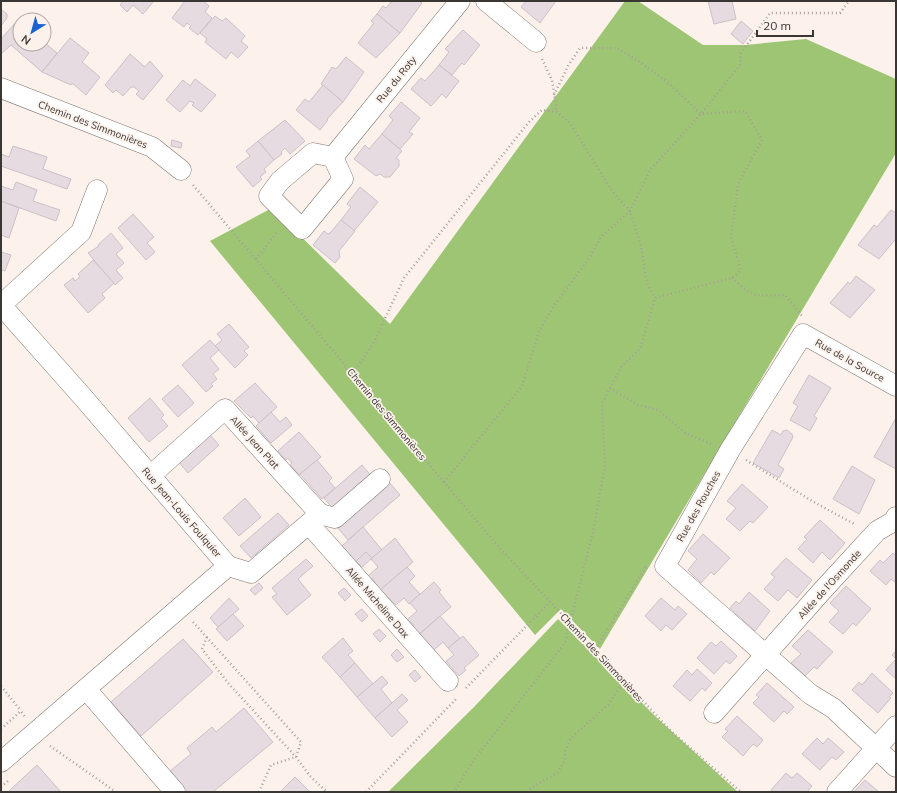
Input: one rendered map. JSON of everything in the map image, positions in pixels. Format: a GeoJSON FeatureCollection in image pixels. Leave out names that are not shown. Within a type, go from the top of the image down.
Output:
{"type":"FeatureCollection","features":[{"type":"Feature","properties":{"kind":"street","name":"Rue du Roty"},"geometry":{"type":"LineString","coordinates":[[333,157],[460,1]]}},
{"type":"Feature","properties":{"kind":"street"},"geometry":{"type":"LineString","coordinates":[[486,1],[536,42]]}},
{"type":"Feature","properties":{"kind":"street","name":"Chemin des Simmonières"},"geometry":{"type":"LineString","coordinates":[[1,88],[152,147],[181,170]]}},
{"type":"Feature","properties":{"kind":"street"},"geometry":{"type":"LineString","coordinates":[[314,153],[333,157],[344,179],[302,229],[269,196],[280,181],[314,153]]}},
{"type":"Feature","properties":{"kind":"street"},"geometry":{"type":"LineString","coordinates":[[1,305],[81,232],[97,190]]}},
{"type":"Feature","properties":{"kind":"street","name":"Rue Jean-Louis Foulquier"},"geometry":{"type":"LineString","coordinates":[[1,305],[228,566],[1,762]]}},
{"type":"Feature","properties":{"kind":"street","name":"Rue de la Source"},"geometry":{"type":"LineString","coordinates":[[803,334],[896,386]]}},
{"type":"Feature","properties":{"kind":"street","name":"Rue des Rouches"},"geometry":{"type":"LineString","coordinates":[[665,566],[730,450],[803,334]]}},
{"type":"Feature","properties":{"kind":"street","name":"Allée Jean Piat"},"geometry":{"type":"LineString","coordinates":[[150,476],[225,409],[315,519]]}},
{"type":"Feature","properties":{"kind":"street"},"geometry":{"type":"LineString","coordinates":[[228,566],[251,573],[315,519],[336,518],[380,479]]}},
{"type":"Feature","properties":{"kind":"street","name":"Allée de l'Osmonde"},"geometry":{"type":"LineString","coordinates":[[765,655],[874,535],[894,521],[896,517]]}},
{"type":"Feature","properties":{"kind":"street","name":"Allée Micheline Dax"},"geometry":{"type":"LineString","coordinates":[[315,519],[448,681]]}},
{"type":"Feature","properties":{"kind":"street"},"geometry":{"type":"LineString","coordinates":[[665,566],[810,694],[833,708],[875,749],[896,767]]}},
{"type":"Feature","properties":{"kind":"street"},"geometry":{"type":"LineString","coordinates":[[714,713],[765,655]]}},
{"type":"Feature","properties":{"kind":"street"},"geometry":{"type":"LineString","coordinates":[[86,689],[175,792]]}},
{"type":"Feature","properties":{"kind":"street"},"geometry":{"type":"LineString","coordinates":[[837,792],[896,726]]}},
{"type":"Feature","properties":{"kind":"path"},"geometry":{"type":"LineString","coordinates":[[444,482],[522,386],[539,331],[553,307],[590,257],[601,238],[630,211],[650,170],[701,114],[740,65],[741,53],[770,13],[840,13],[849,1]]}},
{"type":"Feature","properties":{"kind":"path"},"geometry":{"type":"LineString","coordinates":[[536,42],[552,80],[557,112]]}},
{"type":"Feature","properties":{"kind":"path"},"geometry":{"type":"LineString","coordinates":[[554,95],[568,66],[580,48],[617,48],[640,62],[666,81],[701,114],[745,111],[762,140],[738,184],[731,238],[741,270],[732,278],[655,298]]}},
{"type":"Feature","properties":{"kind":"path"},"geometry":{"type":"LineString","coordinates":[[353,373],[373,344],[404,278],[528,122],[542,110],[557,112],[570,123],[612,191],[630,211],[641,246],[647,284],[655,298],[640,349],[621,367],[602,404],[605,465],[593,532],[565,643],[473,761],[454,792]]}},
{"type":"Feature","properties":{"kind":"path","name":"Chemin des Simmonières"},"geometry":{"type":"LineString","coordinates":[[181,170],[497,545],[672,732],[741,792]]}},
{"type":"Feature","properties":{"kind":"path"},"geometry":{"type":"LineString","coordinates":[[256,260],[290,216]]}},
{"type":"Feature","properties":{"kind":"path"},"geometry":{"type":"LineString","coordinates":[[732,278],[758,296],[770,294],[785,295],[803,316],[803,334]]}},
{"type":"Feature","properties":{"kind":"path"},"geometry":{"type":"LineString","coordinates":[[610,388],[638,405],[658,410],[686,434],[730,450],[812,501],[874,535]]}},
{"type":"Feature","properties":{"kind":"path"},"geometry":{"type":"LineString","coordinates":[[595,650],[648,564],[665,566]]}},
{"type":"Feature","properties":{"kind":"path"},"geometry":{"type":"LineString","coordinates":[[191,619],[301,742],[296,757]]}},
{"type":"Feature","properties":{"kind":"path"},"geometry":{"type":"LineString","coordinates":[[207,637],[202,649],[228,683],[296,757],[310,776],[327,792]]}},
{"type":"Feature","properties":{"kind":"path"},"geometry":{"type":"LineString","coordinates":[[527,792],[532,787],[557,774],[565,761],[565,751],[572,738],[608,705],[624,680]]}},
{"type":"Feature","properties":{"kind":"path"},"geometry":{"type":"LineString","coordinates":[[1,686],[21,711]]}},
{"type":"Feature","properties":{"kind":"path"},"geometry":{"type":"LineString","coordinates":[[50,746],[116,792]]}},
{"type":"Feature","properties":{"kind":"path"},"geometry":{"type":"LineString","coordinates":[[259,792],[271,765],[296,757]]}},
{"type":"Feature","properties":{"kind":"green space"},"geometry":{"type":"Polygon","coordinates":[[[625,1],[638,1],[703,45],[745,45],[806,39],[896,79],[896,153],[600,649],[561,609],[535,635],[210,241],[272,208],[390,324],[625,1]]]}},
{"type":"Feature","properties":{"kind":"green space"},"geometry":{"type":"Polygon","coordinates":[[[558,619],[655,716],[738,792],[388,792],[474,707],[558,619]]]}},
{"type":"Feature","properties":{"kind":"building"},"geometry":{"type":"Polygon","coordinates":[[[123,1],[154,1],[143,14],[133,5],[127,12],[120,5],[123,1]]]}},
{"type":"Feature","properties":{"kind":"building"},"geometry":{"type":"Polygon","coordinates":[[[185,1],[203,1],[209,6],[205,12],[212,18],[198,35],[189,28],[191,26],[187,23],[184,27],[172,18],[185,1]]]}},
{"type":"Feature","properties":{"kind":"building"},"geometry":{"type":"Polygon","coordinates":[[[419,1],[422,3],[400,33],[377,14],[383,6],[386,8],[391,2],[419,1]]]}},
{"type":"Feature","properties":{"kind":"building"},"geometry":{"type":"Polygon","coordinates":[[[526,1],[556,1],[540,23],[521,7],[526,1]]]}},
{"type":"Feature","properties":{"kind":"building"},"geometry":{"type":"Polygon","coordinates":[[[708,1],[732,1],[736,19],[714,24],[708,1]]]}},
{"type":"Feature","properties":{"kind":"building"},"geometry":{"type":"Polygon","coordinates":[[[1,9],[7,14],[7,18],[1,26],[1,9]]]}},
{"type":"Feature","properties":{"kind":"building"},"geometry":{"type":"Polygon","coordinates":[[[377,14],[400,33],[376,58],[358,43],[374,23],[371,21],[377,14]]]}},
{"type":"Feature","properties":{"kind":"building"},"geometry":{"type":"Polygon","coordinates":[[[215,16],[222,21],[226,18],[245,36],[241,41],[248,47],[238,58],[231,52],[226,59],[205,42],[207,39],[200,33],[215,16]]]}},
{"type":"Feature","properties":{"kind":"building"},"geometry":{"type":"Polygon","coordinates":[[[741,21],[753,31],[743,44],[731,34],[741,21]]]}},
{"type":"Feature","properties":{"kind":"building"},"geometry":{"type":"Polygon","coordinates":[[[12,27],[12,46],[11,45],[1,54],[1,39],[12,27]]]}},
{"type":"Feature","properties":{"kind":"building"},"geometry":{"type":"Polygon","coordinates":[[[463,30],[480,45],[464,65],[462,63],[452,75],[439,65],[449,52],[445,49],[463,30]]]}},
{"type":"Feature","properties":{"kind":"building"},"geometry":{"type":"Polygon","coordinates":[[[70,38],[89,53],[82,62],[100,77],[86,95],[72,83],[71,85],[42,72],[70,38]]]}},
{"type":"Feature","properties":{"kind":"building"},"geometry":{"type":"Polygon","coordinates":[[[52,49],[57,53],[42,72],[19,52],[52,52],[52,49]]]}},
{"type":"Feature","properties":{"kind":"building"},"geometry":{"type":"Polygon","coordinates":[[[130,54],[145,67],[150,61],[163,76],[143,100],[136,94],[139,91],[134,87],[131,87],[123,96],[116,90],[113,93],[105,85],[130,54]]]}},
{"type":"Feature","properties":{"kind":"building"},"geometry":{"type":"Polygon","coordinates":[[[346,57],[364,72],[343,102],[321,84],[332,67],[336,69],[346,57]]]}},
{"type":"Feature","properties":{"kind":"building"},"geometry":{"type":"Polygon","coordinates":[[[439,65],[459,81],[446,98],[442,94],[431,106],[411,89],[421,78],[425,81],[439,65]]]}},
{"type":"Feature","properties":{"kind":"building"},"geometry":{"type":"Polygon","coordinates":[[[195,79],[216,95],[201,112],[192,105],[194,103],[190,101],[180,112],[166,100],[183,80],[190,86],[195,79]]]}},
{"type":"Feature","properties":{"kind":"building"},"geometry":{"type":"Polygon","coordinates":[[[323,85],[343,102],[327,119],[328,120],[320,130],[296,110],[305,99],[309,102],[323,85]]]}},
{"type":"Feature","properties":{"kind":"building"},"geometry":{"type":"Polygon","coordinates":[[[401,102],[420,118],[409,132],[413,134],[400,149],[382,134],[393,120],[389,116],[401,102]]]}},
{"type":"Feature","properties":{"kind":"building"},"geometry":{"type":"Polygon","coordinates":[[[285,120],[305,141],[290,154],[285,148],[281,152],[282,154],[274,160],[258,141],[285,120]]]}},
{"type":"Feature","properties":{"kind":"building"},"geometry":{"type":"Polygon","coordinates":[[[382,134],[402,151],[396,158],[399,160],[399,166],[390,177],[384,177],[380,174],[376,176],[354,159],[365,145],[369,149],[382,134]]]}},
{"type":"Feature","properties":{"kind":"building"},"geometry":{"type":"Polygon","coordinates":[[[172,140],[182,143],[181,148],[171,146],[172,140]]]}},
{"type":"Feature","properties":{"kind":"building"},"geometry":{"type":"Polygon","coordinates":[[[258,141],[274,160],[264,169],[266,172],[260,177],[262,179],[253,187],[236,167],[250,156],[246,151],[258,141]]]}},
{"type":"Feature","properties":{"kind":"building"},"geometry":{"type":"Polygon","coordinates":[[[13,146],[47,157],[43,169],[71,179],[67,189],[1,166],[1,154],[9,157],[13,146]]]}},
{"type":"Feature","properties":{"kind":"building"},"geometry":{"type":"Polygon","coordinates":[[[16,182],[37,190],[33,201],[60,210],[56,221],[1,201],[1,186],[13,190],[16,182]]]}},
{"type":"Feature","properties":{"kind":"building"},"geometry":{"type":"Polygon","coordinates":[[[360,187],[378,202],[354,231],[341,220],[351,207],[347,204],[360,187]]]}},
{"type":"Feature","properties":{"kind":"building"},"geometry":{"type":"Polygon","coordinates":[[[1,201],[19,208],[9,238],[1,235],[1,201]]]}},
{"type":"Feature","properties":{"kind":"building"},"geometry":{"type":"Polygon","coordinates":[[[891,210],[896,213],[896,240],[879,259],[858,245],[874,225],[877,227],[891,210]]]}},
{"type":"Feature","properties":{"kind":"building"},"geometry":{"type":"Polygon","coordinates":[[[133,214],[154,237],[147,243],[155,252],[146,260],[118,228],[133,214]]]}},
{"type":"Feature","properties":{"kind":"building"},"geometry":{"type":"Polygon","coordinates":[[[341,220],[355,231],[339,251],[340,257],[335,263],[313,245],[324,231],[328,234],[341,220]]]}},
{"type":"Feature","properties":{"kind":"building"},"geometry":{"type":"Polygon","coordinates":[[[111,233],[123,248],[116,254],[124,263],[116,270],[123,278],[115,285],[88,253],[99,246],[98,245],[111,233]]]}},
{"type":"Feature","properties":{"kind":"building"},"geometry":{"type":"Polygon","coordinates":[[[1,252],[11,255],[5,271],[1,270],[1,252]]]}},
{"type":"Feature","properties":{"kind":"building"},"geometry":{"type":"Polygon","coordinates":[[[93,260],[114,283],[102,294],[105,298],[88,313],[64,285],[73,278],[75,281],[80,277],[78,274],[93,260]]]}},
{"type":"Feature","properties":{"kind":"building"},"geometry":{"type":"Polygon","coordinates":[[[856,276],[875,290],[850,318],[830,303],[848,282],[850,284],[856,276]]]}},
{"type":"Feature","properties":{"kind":"building"},"geometry":{"type":"Polygon","coordinates":[[[229,324],[249,347],[244,351],[248,355],[235,368],[215,346],[222,340],[217,334],[229,324]]]}},
{"type":"Feature","properties":{"kind":"building"},"geometry":{"type":"Polygon","coordinates":[[[210,340],[219,350],[210,358],[219,369],[213,374],[217,379],[211,384],[213,386],[206,392],[182,365],[210,340]]]}},
{"type":"Feature","properties":{"kind":"building"},"geometry":{"type":"Polygon","coordinates":[[[809,375],[831,388],[814,416],[817,418],[810,431],[790,420],[798,406],[793,403],[809,375]]]}},
{"type":"Feature","properties":{"kind":"building"},"geometry":{"type":"Polygon","coordinates":[[[255,383],[277,407],[259,423],[253,416],[251,418],[234,401],[255,383]]]}},
{"type":"Feature","properties":{"kind":"building"},"geometry":{"type":"Polygon","coordinates":[[[178,385],[194,403],[178,417],[162,399],[178,385]]]}},
{"type":"Feature","properties":{"kind":"building"},"geometry":{"type":"Polygon","coordinates":[[[150,398],[164,415],[161,418],[168,426],[149,442],[128,418],[150,398]]]}},
{"type":"Feature","properties":{"kind":"building"},"geometry":{"type":"Polygon","coordinates":[[[271,412],[280,422],[286,417],[292,425],[271,443],[256,426],[271,412]]]}},
{"type":"Feature","properties":{"kind":"building"},"geometry":{"type":"Polygon","coordinates":[[[896,418],[896,469],[874,457],[896,418]]]}},
{"type":"Feature","properties":{"kind":"building"},"geometry":{"type":"Polygon","coordinates":[[[772,430],[781,435],[783,431],[787,430],[793,437],[778,465],[784,469],[779,478],[753,463],[772,430]]]}},
{"type":"Feature","properties":{"kind":"building"},"geometry":{"type":"Polygon","coordinates":[[[299,432],[321,457],[299,475],[290,465],[292,463],[288,458],[286,460],[278,451],[299,432]]]}},
{"type":"Feature","properties":{"kind":"building"},"geometry":{"type":"Polygon","coordinates":[[[208,433],[219,445],[188,473],[177,460],[208,433]]]}},
{"type":"Feature","properties":{"kind":"building"},"geometry":{"type":"Polygon","coordinates":[[[317,460],[332,478],[329,481],[335,488],[322,499],[300,474],[317,460]]]}},
{"type":"Feature","properties":{"kind":"building"},"geometry":{"type":"Polygon","coordinates":[[[362,465],[373,478],[335,511],[324,498],[362,465]]]}},
{"type":"Feature","properties":{"kind":"building"},"geometry":{"type":"Polygon","coordinates":[[[852,466],[875,480],[859,514],[833,499],[852,466]]]}},
{"type":"Feature","properties":{"kind":"building"},"geometry":{"type":"Polygon","coordinates":[[[389,482],[400,495],[348,540],[337,527],[389,482]]]}},
{"type":"Feature","properties":{"kind":"building"},"geometry":{"type":"Polygon","coordinates":[[[742,484],[768,507],[753,523],[750,521],[740,531],[726,519],[736,508],[727,501],[742,484]]]}},
{"type":"Feature","properties":{"kind":"building"},"geometry":{"type":"Polygon","coordinates":[[[245,498],[261,517],[239,536],[223,518],[245,498]]]}},
{"type":"Feature","properties":{"kind":"building"},"geometry":{"type":"Polygon","coordinates":[[[278,513],[289,525],[251,558],[240,546],[278,513]]]}},
{"type":"Feature","properties":{"kind":"building"},"geometry":{"type":"Polygon","coordinates":[[[820,520],[845,543],[830,560],[822,552],[813,563],[798,549],[807,539],[804,537],[820,520]]]}},
{"type":"Feature","properties":{"kind":"building"},"geometry":{"type":"Polygon","coordinates":[[[363,527],[382,550],[372,558],[366,552],[356,562],[342,546],[363,527]]]}},
{"type":"Feature","properties":{"kind":"building"},"geometry":{"type":"Polygon","coordinates":[[[703,534],[730,558],[714,575],[711,572],[701,583],[688,570],[697,559],[688,551],[703,534]]]}},
{"type":"Feature","properties":{"kind":"building"},"geometry":{"type":"Polygon","coordinates":[[[395,538],[413,562],[380,590],[372,578],[371,579],[368,576],[378,567],[371,559],[395,538]]]}},
{"type":"Feature","properties":{"kind":"building"},"geometry":{"type":"Polygon","coordinates":[[[366,552],[372,558],[362,567],[356,561],[366,552]]]}},
{"type":"Feature","properties":{"kind":"building"},"geometry":{"type":"Polygon","coordinates":[[[893,553],[896,555],[896,583],[891,579],[886,585],[870,571],[880,560],[883,563],[893,553]]]}},
{"type":"Feature","properties":{"kind":"building"},"geometry":{"type":"Polygon","coordinates":[[[786,558],[812,580],[797,598],[788,590],[778,601],[764,589],[775,577],[771,574],[786,558]]]}},
{"type":"Feature","properties":{"kind":"building"},"geometry":{"type":"Polygon","coordinates":[[[306,559],[313,566],[298,579],[311,595],[287,615],[272,597],[277,594],[272,588],[306,559]]]}},
{"type":"Feature","properties":{"kind":"building"},"geometry":{"type":"Polygon","coordinates":[[[407,567],[415,576],[409,582],[420,594],[409,604],[404,598],[396,605],[380,590],[407,567]]]}},
{"type":"Feature","properties":{"kind":"building"},"geometry":{"type":"Polygon","coordinates":[[[434,582],[441,590],[439,592],[451,607],[419,634],[412,626],[414,625],[407,620],[417,611],[410,603],[434,582]]]}},
{"type":"Feature","properties":{"kind":"building"},"geometry":{"type":"Polygon","coordinates":[[[259,583],[263,588],[255,595],[250,590],[259,583]]]}},
{"type":"Feature","properties":{"kind":"building"},"geometry":{"type":"Polygon","coordinates":[[[846,586],[871,609],[856,626],[853,623],[843,634],[829,622],[839,611],[830,603],[846,586]]]}},
{"type":"Feature","properties":{"kind":"building"},"geometry":{"type":"Polygon","coordinates":[[[344,588],[351,595],[345,601],[338,593],[344,588]]]}},
{"type":"Feature","properties":{"kind":"building"},"geometry":{"type":"Polygon","coordinates":[[[749,592],[770,611],[755,631],[730,608],[736,601],[739,604],[749,592]]]}},
{"type":"Feature","properties":{"kind":"building"},"geometry":{"type":"Polygon","coordinates":[[[229,598],[239,609],[218,627],[210,618],[229,598]]]}},
{"type":"Feature","properties":{"kind":"building"},"geometry":{"type":"Polygon","coordinates":[[[661,598],[675,610],[678,606],[687,614],[672,630],[666,625],[661,631],[645,616],[661,598]]]}},
{"type":"Feature","properties":{"kind":"building"},"geometry":{"type":"Polygon","coordinates":[[[362,609],[368,616],[362,622],[355,614],[362,609]]]}},
{"type":"Feature","properties":{"kind":"building"},"geometry":{"type":"Polygon","coordinates":[[[233,614],[244,626],[227,641],[216,629],[233,614]]]}},
{"type":"Feature","properties":{"kind":"building"},"geometry":{"type":"Polygon","coordinates":[[[440,616],[460,638],[448,648],[443,642],[434,650],[420,634],[440,616]]]}},
{"type":"Feature","properties":{"kind":"building"},"geometry":{"type":"Polygon","coordinates":[[[379,629],[386,636],[380,642],[373,634],[379,629]]]}},
{"type":"Feature","properties":{"kind":"building"},"geometry":{"type":"Polygon","coordinates":[[[808,630],[833,652],[817,669],[814,667],[805,676],[791,663],[801,654],[792,646],[808,630]]]}},
{"type":"Feature","properties":{"kind":"building"},"geometry":{"type":"Polygon","coordinates":[[[463,636],[479,655],[464,668],[466,670],[459,676],[446,661],[454,655],[448,648],[463,636]]]}},
{"type":"Feature","properties":{"kind":"building"},"geometry":{"type":"Polygon","coordinates":[[[343,638],[353,651],[348,655],[355,663],[340,677],[322,657],[343,638]]]}},
{"type":"Feature","properties":{"kind":"building"},"geometry":{"type":"Polygon","coordinates":[[[183,639],[213,672],[141,736],[111,702],[183,639]]]}},
{"type":"Feature","properties":{"kind":"building"},"geometry":{"type":"Polygon","coordinates":[[[721,641],[737,656],[730,664],[726,661],[714,674],[697,658],[711,642],[716,646],[721,641]]]}},
{"type":"Feature","properties":{"kind":"building"},"geometry":{"type":"Polygon","coordinates":[[[397,649],[404,657],[397,662],[391,655],[397,649]]]}},
{"type":"Feature","properties":{"kind":"building"},"geometry":{"type":"Polygon","coordinates":[[[896,651],[896,659],[892,655],[896,651]]]}},
{"type":"Feature","properties":{"kind":"building"},"geometry":{"type":"Polygon","coordinates":[[[896,659],[896,679],[886,670],[896,659]]]}},
{"type":"Feature","properties":{"kind":"building"},"geometry":{"type":"Polygon","coordinates":[[[355,663],[373,684],[357,697],[340,677],[355,663]]]}},
{"type":"Feature","properties":{"kind":"building"},"geometry":{"type":"Polygon","coordinates":[[[697,669],[712,683],[705,691],[702,688],[690,701],[673,686],[687,670],[692,675],[697,669]]]}},
{"type":"Feature","properties":{"kind":"building"},"geometry":{"type":"Polygon","coordinates":[[[415,670],[421,677],[415,682],[409,675],[415,670]]]}},
{"type":"Feature","properties":{"kind":"building"},"geometry":{"type":"Polygon","coordinates":[[[872,673],[893,693],[889,697],[891,698],[878,713],[852,690],[859,682],[862,685],[872,673]]]}},
{"type":"Feature","properties":{"kind":"building"},"geometry":{"type":"Polygon","coordinates":[[[382,676],[388,683],[381,689],[392,703],[375,718],[357,697],[382,676]]]}},
{"type":"Feature","properties":{"kind":"building"},"geometry":{"type":"Polygon","coordinates":[[[767,683],[794,707],[787,714],[784,711],[774,722],[753,703],[759,697],[756,695],[767,683]]]}},
{"type":"Feature","properties":{"kind":"building"},"geometry":{"type":"Polygon","coordinates":[[[402,694],[408,700],[397,710],[408,722],[392,737],[375,718],[402,694]]]}},
{"type":"Feature","properties":{"kind":"building"},"geometry":{"type":"Polygon","coordinates":[[[244,708],[273,742],[213,792],[188,792],[170,771],[191,754],[187,748],[212,727],[216,732],[244,708]]]}},
{"type":"Feature","properties":{"kind":"building"},"geometry":{"type":"Polygon","coordinates":[[[737,716],[763,740],[757,747],[753,744],[743,756],[722,737],[728,731],[725,729],[737,716]]]}},
{"type":"Feature","properties":{"kind":"building"},"geometry":{"type":"Polygon","coordinates":[[[817,738],[823,744],[828,738],[844,752],[836,760],[832,757],[820,770],[802,754],[817,738]]]}},
{"type":"Feature","properties":{"kind":"building"},"geometry":{"type":"Polygon","coordinates":[[[37,765],[61,792],[9,792],[9,791],[37,765]]]}},
{"type":"Feature","properties":{"kind":"building"},"geometry":{"type":"Polygon","coordinates":[[[786,773],[792,778],[797,773],[812,786],[807,792],[774,792],[771,790],[786,773]]]}},
{"type":"Feature","properties":{"kind":"building"},"geometry":{"type":"Polygon","coordinates":[[[295,777],[310,792],[280,792],[295,777]]]}},
{"type":"Feature","properties":{"kind":"building"},"geometry":{"type":"Polygon","coordinates":[[[865,780],[879,792],[854,792],[865,780]]]}}]}
